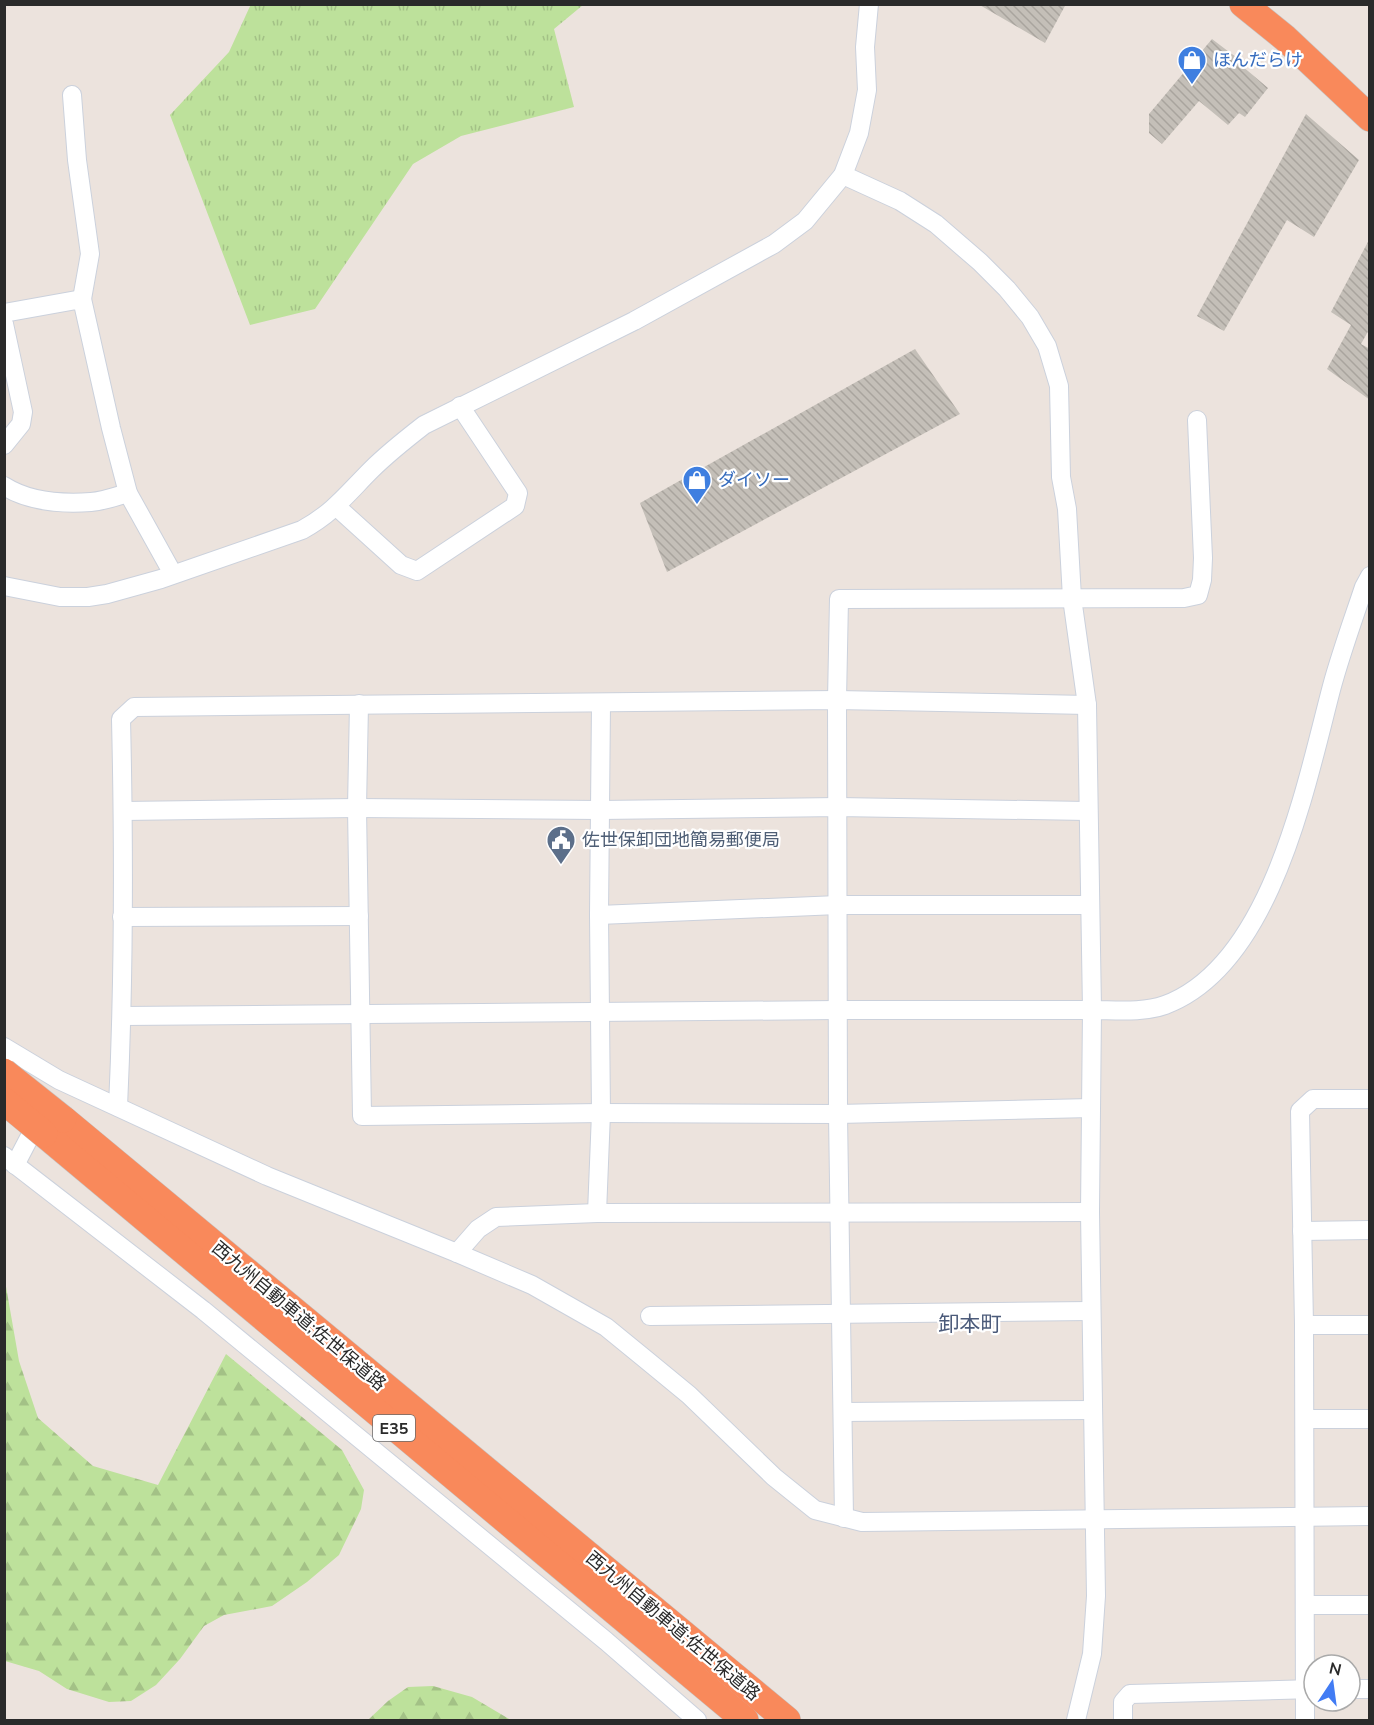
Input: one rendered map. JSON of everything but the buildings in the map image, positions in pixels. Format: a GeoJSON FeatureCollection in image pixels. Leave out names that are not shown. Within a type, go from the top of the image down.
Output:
{"type":"FeatureCollection","features":[{"type":"Feature","properties":{"kind":"highway"},"geometry":{"type":"LineString","coordinates":[[1243,4],[1284,38],[1370,118]]}},
{"type":"Feature","properties":{"kind":"highway","name":"西九州自動車道;佐世保道路"},"geometry":{"type":"LineString","coordinates":[[4,1072],[54,1126],[745,1720]]}},
{"type":"Feature","properties":{"kind":"highway","name":"西九州自動車道;佐世保道路"},"geometry":{"type":"LineString","coordinates":[[4,1101],[54,1126],[787,1720]]}},
{"type":"Feature","properties":{"kind":"street"},"geometry":{"type":"LineString","coordinates":[[4,586],[60,597],[88,597],[130,589],[302,530],[337,507],[372,468],[424,425],[634,321],[774,244],[805,221],[843,175],[852,155],[865,108],[867,90],[865,47],[869,4]]}},
{"type":"Feature","properties":{"kind":"street"},"geometry":{"type":"LineString","coordinates":[[72,95],[77,160],[90,254],[82,299],[128,494],[173,574]]}},
{"type":"Feature","properties":{"kind":"street"},"geometry":{"type":"LineString","coordinates":[[843,175],[900,201],[945,232],[980,262],[1007,289],[1030,317],[1047,346],[1059,386],[1061,477],[1067,509],[1072,598],[1087,705],[1092,1010],[1089,1212],[1096,1596],[1092,1654],[1076,1720]]}},
{"type":"Feature","properties":{"kind":"street"},"geometry":{"type":"LineString","coordinates":[[4,313],[82,299]]}},
{"type":"Feature","properties":{"kind":"street"},"geometry":{"type":"LineString","coordinates":[[4,324],[23,412],[21,424],[4,445]]}},
{"type":"Feature","properties":{"kind":"street"},"geometry":{"type":"LineString","coordinates":[[337,507],[401,565],[417,571],[515,506],[518,493],[460,406]]}},
{"type":"Feature","properties":{"kind":"street"},"geometry":{"type":"LineString","coordinates":[[844,1518],[838,1114],[837,700],[839,599],[1184,598],[1198,595],[1202,580],[1203,558],[1197,420]]}},
{"type":"Feature","properties":{"kind":"street"},"geometry":{"type":"LineString","coordinates":[[4,486],[15,493],[48,501],[93,502],[128,494]]}},
{"type":"Feature","properties":{"kind":"street"},"geometry":{"type":"LineString","coordinates":[[122,1016],[1132,1010],[1164,1005],[1193,990],[1220,966],[1247,934],[1267,897],[1304,791],[1337,668],[1364,587],[1370,576]]}},
{"type":"Feature","properties":{"kind":"street"},"geometry":{"type":"LineString","coordinates":[[118,1107],[122,1016],[121,719],[134,707],[837,700],[1087,705]]}},
{"type":"Feature","properties":{"kind":"street"},"geometry":{"type":"LineString","coordinates":[[359,704],[357,808],[362,1116],[601,1113],[838,1114],[1091,1108]]}},
{"type":"Feature","properties":{"kind":"street"},"geometry":{"type":"LineString","coordinates":[[597,1213],[601,1113],[599,915],[601,704]]}},
{"type":"Feature","properties":{"kind":"street"},"geometry":{"type":"LineString","coordinates":[[123,811],[838,807],[1088,811]]}},
{"type":"Feature","properties":{"kind":"street"},"geometry":{"type":"LineString","coordinates":[[599,915],[838,905],[1089,904]]}},
{"type":"Feature","properties":{"kind":"street"},"geometry":{"type":"LineString","coordinates":[[122,917],[359,916]]}},
{"type":"Feature","properties":{"kind":"street"},"geometry":{"type":"LineString","coordinates":[[4,1047],[59,1080],[267,1176],[457,1252],[532,1285],[606,1328],[689,1395],[774,1477],[815,1510],[862,1522],[1370,1516]]}},
{"type":"Feature","properties":{"kind":"street"},"geometry":{"type":"LineString","coordinates":[[59,1080],[10,1160],[203,1310],[606,1641],[697,1720]]}},
{"type":"Feature","properties":{"kind":"street"},"geometry":{"type":"LineString","coordinates":[[1307,1653],[1300,1111],[1312,1099],[1370,1098]]}},
{"type":"Feature","properties":{"kind":"street"},"geometry":{"type":"LineString","coordinates":[[457,1252],[478,1228],[496,1217],[597,1213],[1089,1212]]}},
{"type":"Feature","properties":{"kind":"street"},"geometry":{"type":"LineString","coordinates":[[1302,1231],[1370,1230]]}},
{"type":"Feature","properties":{"kind":"street"},"geometry":{"type":"LineString","coordinates":[[650,1316],[1091,1311]]}},
{"type":"Feature","properties":{"kind":"street"},"geometry":{"type":"LineString","coordinates":[[1304,1325],[1370,1325]]}},
{"type":"Feature","properties":{"kind":"street"},"geometry":{"type":"LineString","coordinates":[[843,1412],[1093,1410]]}},
{"type":"Feature","properties":{"kind":"street"},"geometry":{"type":"LineString","coordinates":[[1305,1419],[1370,1419]]}},
{"type":"Feature","properties":{"kind":"street"},"geometry":{"type":"LineString","coordinates":[[1305,1605],[1370,1605]]}},
{"type":"Feature","properties":{"kind":"street"},"geometry":{"type":"LineString","coordinates":[[1123,1720],[1123,1702],[1130,1694],[1302,1689]]}},
{"type":"Feature","properties":{"kind":"green space"},"geometry":{"type":"Polygon","coordinates":[[[251,4],[583,5],[554,29],[574,107],[461,136],[413,164],[315,309],[250,325],[170,115],[229,52],[251,4]]]}},
{"type":"Feature","properties":{"kind":"green space"},"geometry":{"type":"Polygon","coordinates":[[[4,1275],[19,1361],[38,1418],[93,1466],[158,1485],[226,1354],[342,1450],[364,1490],[361,1509],[339,1555],[307,1582],[272,1606],[224,1615],[204,1626],[180,1659],[156,1685],[131,1701],[109,1702],[67,1689],[39,1671],[5,1661],[4,1275]]]}},
{"type":"Feature","properties":{"kind":"green space"},"geometry":{"type":"Polygon","coordinates":[[[433,1686],[472,1697],[511,1720],[368,1720],[388,1701],[408,1687],[433,1686]]]}},
{"type":"Feature","properties":{"kind":"place","name":"ほんだらけ"},"geometry":{"type":"Point","coordinates":[1192,86]}},
{"type":"Feature","properties":{"kind":"place","name":"ダイソー"},"geometry":{"type":"Point","coordinates":[697,506]}},
{"type":"Feature","properties":{"kind":"place","name":"佐世保卸団地簡易郵便局"},"geometry":{"type":"Point","coordinates":[561,866]}},
{"type":"Feature","properties":{"kind":"district","name":"卸本町"},"geometry":{"type":"Point","coordinates":[970,1324]}}]}
